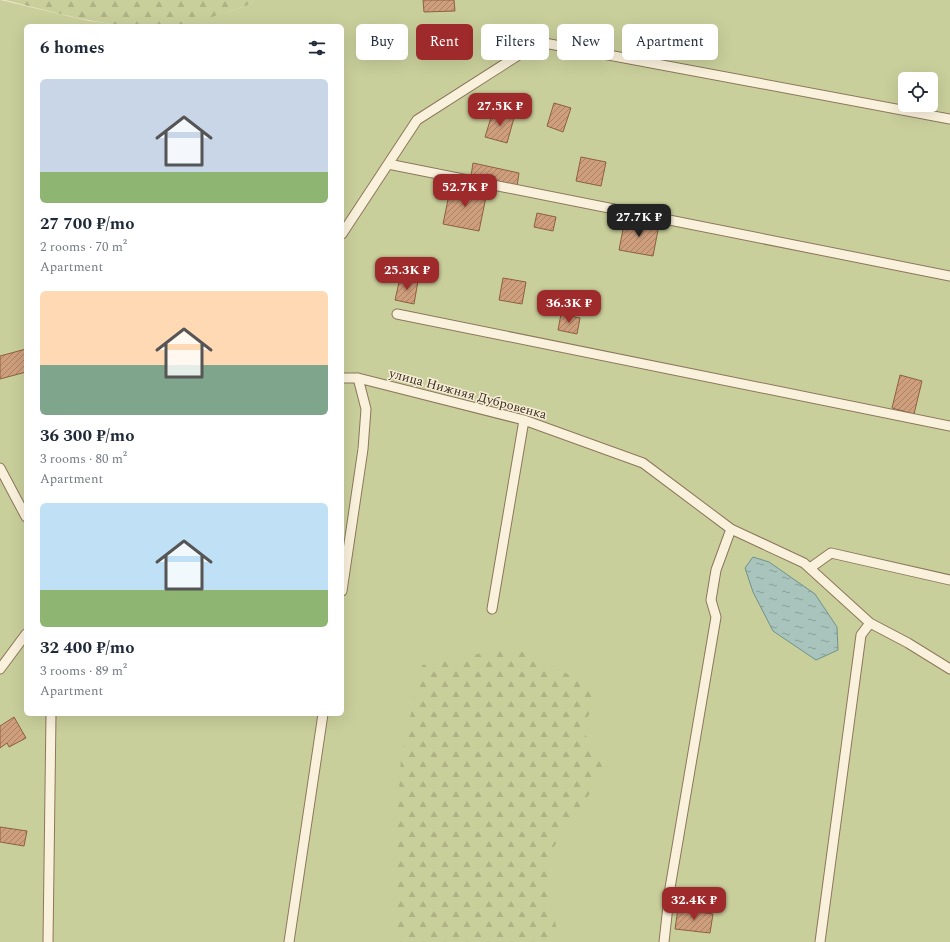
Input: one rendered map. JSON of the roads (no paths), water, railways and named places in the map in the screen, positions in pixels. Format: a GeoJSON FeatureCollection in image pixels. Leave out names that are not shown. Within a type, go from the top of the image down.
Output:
{"type":"FeatureCollection","features":[{"type":"Feature","properties":{"kind":"lane"},"geometry":{"type":"LineString","coordinates":[[344,231],[417,120],[540,42],[950,119]]}},
{"type":"Feature","properties":{"kind":"lane"},"geometry":{"type":"LineString","coordinates":[[388,164],[950,276]]}},
{"type":"Feature","properties":{"kind":"lane"},"geometry":{"type":"LineString","coordinates":[[396,314],[950,426]]}},
{"type":"Feature","properties":{"kind":"lane","name":"улица Нижняя Дубровенка"},"geometry":{"type":"LineString","coordinates":[[344,378],[358,378],[524,420],[643,463],[731,529],[804,563],[870,623],[950,668]]}},
{"type":"Feature","properties":{"kind":"lane"},"geometry":{"type":"LineString","coordinates":[[344,577],[364,442],[366,409],[358,378]]}},
{"type":"Feature","properties":{"kind":"lane"},"geometry":{"type":"LineString","coordinates":[[492,609],[524,420]]}},
{"type":"Feature","properties":{"kind":"lane"},"geometry":{"type":"LineString","coordinates":[[0,468],[24,513]]}},
{"type":"Feature","properties":{"kind":"lane"},"geometry":{"type":"LineString","coordinates":[[664,942],[670,888],[716,617],[711,600],[716,570],[731,529]]}},
{"type":"Feature","properties":{"kind":"lane"},"geometry":{"type":"LineString","coordinates":[[810,568],[831,553],[950,580]]}},
{"type":"Feature","properties":{"kind":"lane"},"geometry":{"type":"LineString","coordinates":[[820,942],[861,635],[870,623]]}},
{"type":"Feature","properties":{"kind":"lane"},"geometry":{"type":"LineString","coordinates":[[0,669],[24,637]]}},
{"type":"Feature","properties":{"kind":"lane"},"geometry":{"type":"LineString","coordinates":[[48,942],[51,716]]}},
{"type":"Feature","properties":{"kind":"lane"},"geometry":{"type":"LineString","coordinates":[[289,942],[324,716]]}},
{"type":"Feature","properties":{"kind":"water"},"geometry":{"type":"Polygon","coordinates":[[[753,557],[769,562],[815,594],[837,627],[838,650],[816,660],[773,631],[753,592],[745,568],[753,557]]]}}]}
